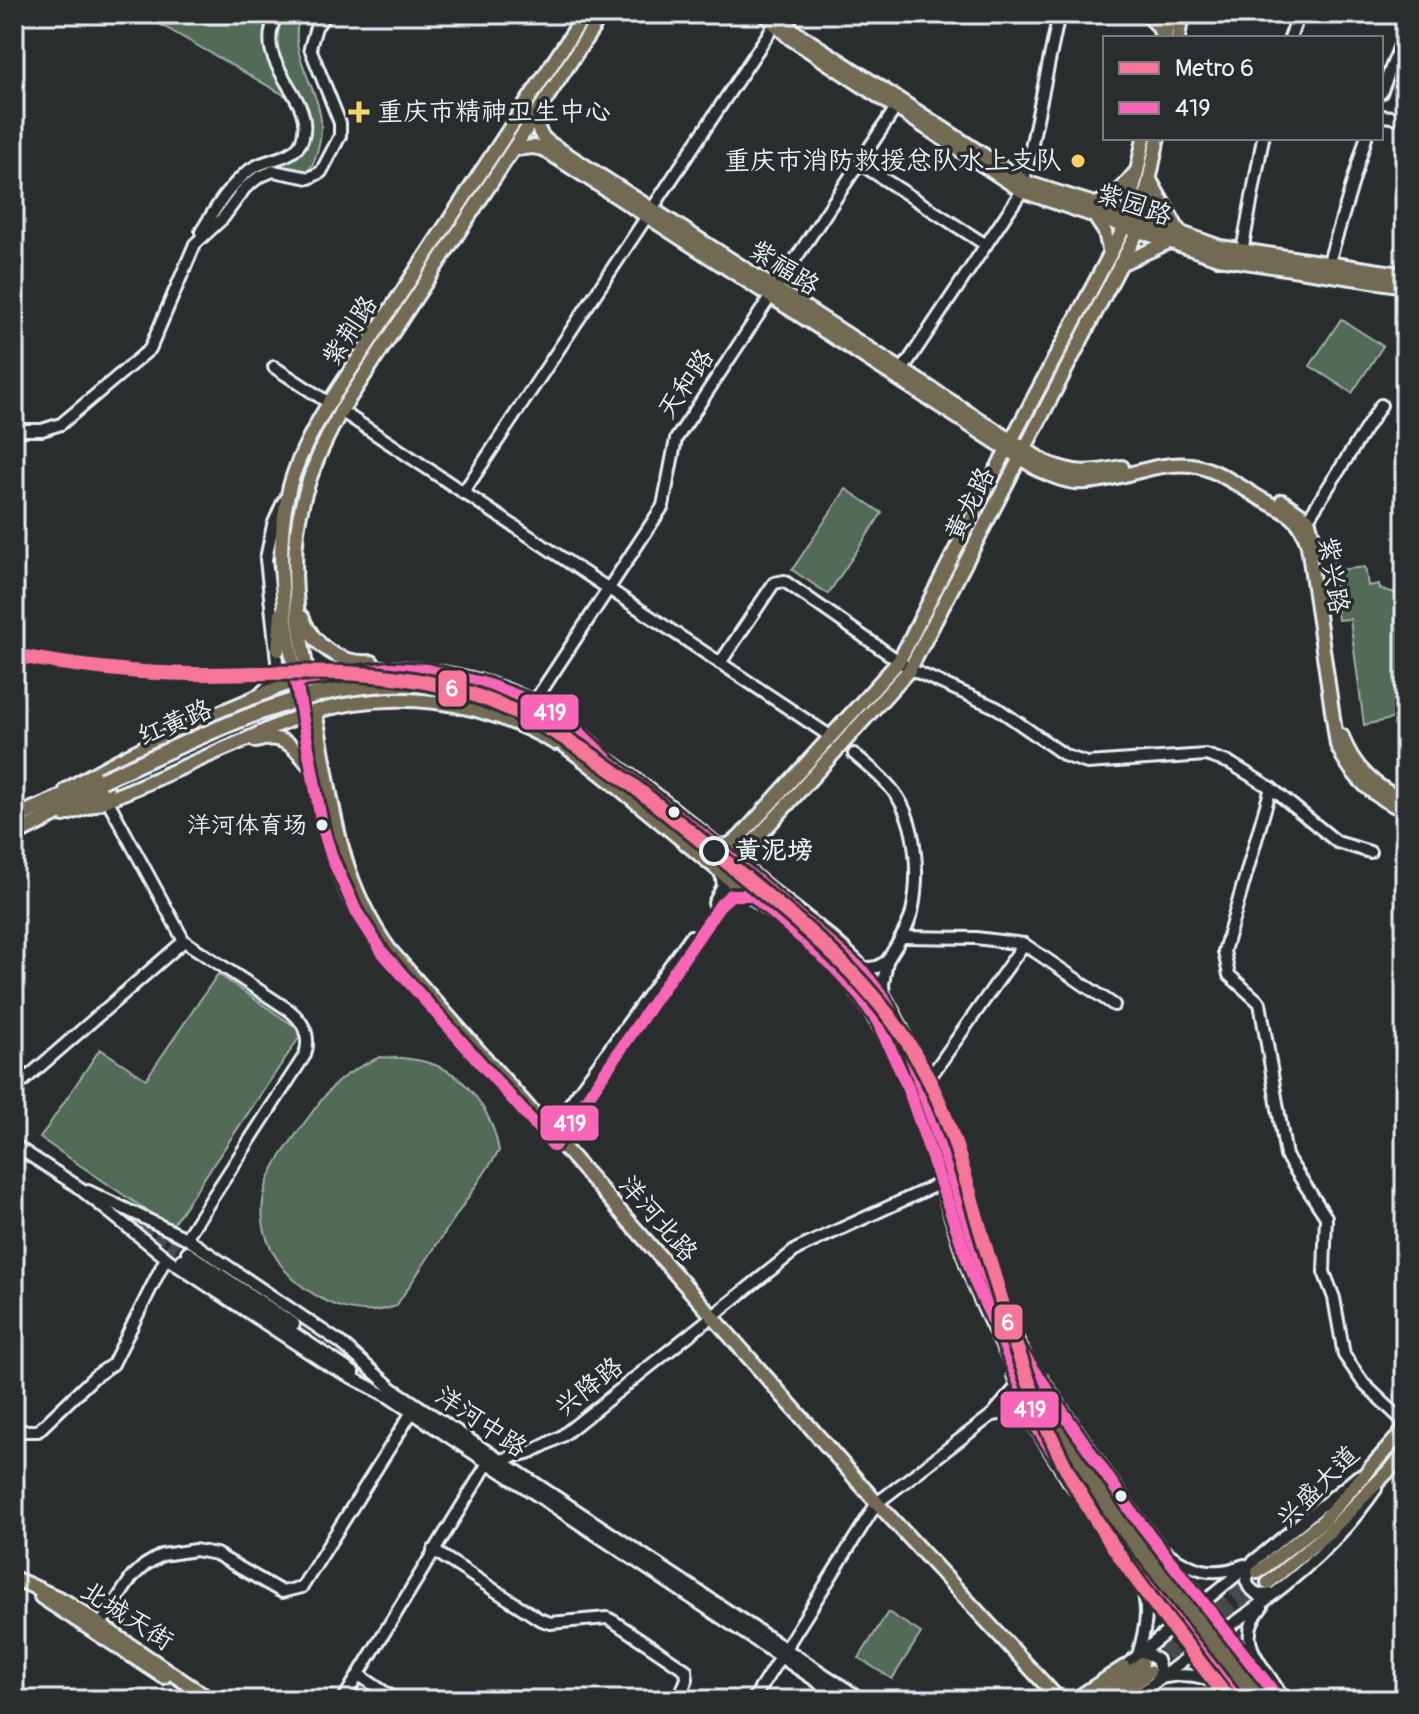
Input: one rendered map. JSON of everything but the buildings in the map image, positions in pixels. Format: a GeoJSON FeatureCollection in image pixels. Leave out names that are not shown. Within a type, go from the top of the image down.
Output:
{"type":"FeatureCollection","features":[{"type":"Feature","properties":{"kind":"highway","name":"红黄路"},"geometry":{"type":"LineString","coordinates":[[14,835],[39,816],[278,715],[320,701],[356,694],[424,691],[457,697],[548,727],[717,846],[861,969],[884,998],[905,1039],[923,1087],[1011,1347]]}},
{"type":"Feature","properties":{"kind":"highway","name":"红黄路"},"geometry":{"type":"LineString","coordinates":[[607,768],[721,872],[822,953],[870,1009],[891,1046],[907,1085],[943,1182],[973,1277],[1011,1347],[1045,1421],[1115,1525],[1253,1700]]}},
{"type":"Feature","properties":{"kind":"highway","name":"红黄路"},"geometry":{"type":"LineString","coordinates":[[14,818],[39,816]]}},
{"type":"Feature","properties":{"kind":"highway","name":"红黄路"},"geometry":{"type":"LineString","coordinates":[[1045,1421],[1087,1466],[1267,1700]]}},
{"type":"Feature","properties":{"kind":"main road","name":"紫荆路"},"geometry":{"type":"LineString","coordinates":[[309,713],[280,562],[290,486],[311,432],[585,14]]}},
{"type":"Feature","properties":{"kind":"main road","name":"紫荆路"},"geometry":{"type":"LineString","coordinates":[[288,594],[304,490],[325,440],[602,14]]}},
{"type":"Feature","properties":{"kind":"main road","name":"紫园路"},"geometry":{"type":"LineString","coordinates":[[764,14],[790,38],[898,104]]}},
{"type":"Feature","properties":{"kind":"main road","name":"紫园路"},"geometry":{"type":"LineString","coordinates":[[787,14],[787,22],[794,31],[1023,187],[1127,219],[1176,237],[1218,258],[1400,280],[1176,237]]}},
{"type":"Feature","properties":{"kind":"main road"},"geometry":{"type":"LineString","coordinates":[[1170,14],[1173,36]]}},
{"type":"Feature","properties":{"kind":"main road"},"geometry":{"type":"LineString","coordinates":[[1173,36],[1182,14]]}},
{"type":"Feature","properties":{"kind":"main road"},"geometry":{"type":"LineString","coordinates":[[1147,15],[1173,36]]}},
{"type":"Feature","properties":{"kind":"main road","name":"紫福路"},"geometry":{"type":"LineString","coordinates":[[538,113],[540,136],[649,212],[1021,453]]}},
{"type":"Feature","properties":{"kind":"main road","name":"黄龙路"},"geometry":{"type":"LineString","coordinates":[[744,842],[834,754],[910,669],[1021,453],[1115,259],[1144,140]]}},
{"type":"Feature","properties":{"kind":"main road","name":"黄龙路"},"geometry":{"type":"LineString","coordinates":[[744,842],[830,736],[899,661],[1019,426],[1115,259],[1140,224],[1158,140]]}},
{"type":"Feature","properties":{"kind":"main road","name":"紫福路"},"geometry":{"type":"LineString","coordinates":[[514,149],[543,149],[649,212]]}},
{"type":"Feature","properties":{"kind":"main road"},"geometry":{"type":"LineString","coordinates":[[1137,171],[1116,195],[1094,209],[1115,259],[1176,237],[1150,180]]}},
{"type":"Feature","properties":{"kind":"main road","name":"紫福路"},"geometry":{"type":"LineString","coordinates":[[900,374],[997,432],[1009,445]]}},
{"type":"Feature","properties":{"kind":"main road"},"geometry":{"type":"LineString","coordinates":[[997,432],[1019,426]]}},
{"type":"Feature","properties":{"kind":"main road","name":"紫兴路"},"geometry":{"type":"LineString","coordinates":[[1021,453],[1063,470],[1085,474],[1172,457],[1195,459],[1219,466],[1296,509],[1316,546],[1344,742],[1355,762],[1373,782],[1384,791],[1405,800]]}},
{"type":"Feature","properties":{"kind":"main road","name":"紫兴路"},"geometry":{"type":"LineString","coordinates":[[1306,523],[1337,745],[1358,780],[1380,799],[1405,810]]}},
{"type":"Feature","properties":{"kind":"main road"},"geometry":{"type":"LineString","coordinates":[[278,650],[288,594]]}},
{"type":"Feature","properties":{"kind":"main road"},"geometry":{"type":"LineString","coordinates":[[288,594],[309,632],[325,649],[342,660],[415,663],[459,669],[486,677],[520,697]]}},
{"type":"Feature","properties":{"kind":"main road"},"geometry":{"type":"LineString","coordinates":[[39,816],[129,755],[253,699],[301,680],[389,668],[428,670],[486,684],[534,702],[576,729],[607,768]]}},
{"type":"Feature","properties":{"kind":"main road"},"geometry":{"type":"LineString","coordinates":[[196,761],[309,713],[357,702],[392,700],[456,704],[488,712],[520,724],[607,768]]}},
{"type":"Feature","properties":{"kind":"main road","name":"洋河北路"},"geometry":{"type":"LineString","coordinates":[[309,713],[313,771],[322,825],[343,885],[369,933],[383,953],[552,1138]]}},
{"type":"Feature","properties":{"kind":"main road","name":"洋河北路"},"geometry":{"type":"LineString","coordinates":[[309,713],[341,852],[374,929],[711,1320],[1049,1700]]}},
{"type":"Feature","properties":{"kind":"main road"},"geometry":{"type":"LineString","coordinates":[[105,790],[274,737],[293,746],[313,771]]}},
{"type":"Feature","properties":{"kind":"main road"},"geometry":{"type":"LineString","coordinates":[[717,846],[744,842],[745,864],[749,873]]}},
{"type":"Feature","properties":{"kind":"main road"},"geometry":{"type":"LineString","coordinates":[[1011,1347],[1018,1385],[1045,1421],[1069,1480],[1237,1698]]}},
{"type":"Feature","properties":{"kind":"main road"},"geometry":{"type":"LineString","coordinates":[[1011,1347],[1063,1409],[1095,1461],[1161,1549],[1282,1700]]}},
{"type":"Feature","properties":{"kind":"main road","name":"兴盛大道"},"geometry":{"type":"LineString","coordinates":[[1257,1565],[1322,1522],[1405,1426]]}},
{"type":"Feature","properties":{"kind":"main road","name":"兴盛大道"},"geometry":{"type":"LineString","coordinates":[[1271,1588],[1405,1454]]}},
{"type":"Feature","properties":{"kind":"main road","name":"洋河北路"},"geometry":{"type":"LineString","coordinates":[[875,1506],[1055,1695],[1067,1700]]}},
{"type":"Feature","properties":{"kind":"main road"},"geometry":{"type":"LineString","coordinates":[[1139,1573],[1149,1578],[1161,1574],[1166,1568],[1166,1561],[1161,1549]]}},
{"type":"Feature","properties":{"kind":"main road"},"geometry":{"type":"LineString","coordinates":[[14,1580],[164,1677]]}},
{"type":"Feature","properties":{"kind":"main road","name":"北城天街"},"geometry":{"type":"LineString","coordinates":[[14,1580],[47,1591],[101,1624],[211,1700]]}},
{"type":"Feature","properties":{"kind":"main road"},"geometry":{"type":"LineString","coordinates":[[1074,1700],[1124,1667]]}},
{"type":"Feature","properties":{"kind":"main road"},"geometry":{"type":"LineString","coordinates":[[1098,1700],[1147,1667]]}},
{"type":"Feature","properties":{"kind":"main road"},"geometry":{"type":"LineString","coordinates":[[1114,1700],[1147,1667]]}},
{"type":"Feature","properties":{"kind":"main road"},"geometry":{"type":"LineString","coordinates":[[1237,1698],[1235,1688],[1242,1678],[1261,1675]]}},
{"type":"Feature","properties":{"kind":"street"},"geometry":{"type":"LineString","coordinates":[[14,430],[42,430],[61,424],[150,349],[195,244],[233,185],[252,168],[270,159],[286,156],[300,145],[305,130],[302,114],[271,57],[269,39],[277,14]]}},
{"type":"Feature","properties":{"kind":"street"},"geometry":{"type":"LineString","coordinates":[[195,244],[223,218],[245,188],[259,177],[273,171],[309,178],[321,172],[340,136],[340,123],[310,48],[316,27],[326,14]]}},
{"type":"Feature","properties":{"kind":"street"},"geometry":{"type":"LineString","coordinates":[[900,374],[1023,187],[1059,14]]}},
{"type":"Feature","properties":{"kind":"street"},"geometry":{"type":"LineString","coordinates":[[1291,36],[1299,14]]}},
{"type":"Feature","properties":{"kind":"street"},"geometry":{"type":"LineString","coordinates":[[463,493],[775,24]]}},
{"type":"Feature","properties":{"kind":"street"},"geometry":{"type":"LineString","coordinates":[[1383,88],[1405,33]]}},
{"type":"Feature","properties":{"kind":"street","name":"天和路"},"geometry":{"type":"LineString","coordinates":[[534,702],[663,506],[676,439],[898,104]]}},
{"type":"Feature","properties":{"kind":"street"},"geometry":{"type":"LineString","coordinates":[[1383,116],[1405,118]]}},
{"type":"Feature","properties":{"kind":"street"},"geometry":{"type":"LineString","coordinates":[[1242,251],[1263,140]]}},
{"type":"Feature","properties":{"kind":"street"},"geometry":{"type":"LineString","coordinates":[[1328,265],[1365,140]]}},
{"type":"Feature","properties":{"kind":"street"},"geometry":{"type":"LineString","coordinates":[[859,163],[986,245]]}},
{"type":"Feature","properties":{"kind":"street"},"geometry":{"type":"LineString","coordinates":[[274,367],[329,403]]}},
{"type":"Feature","properties":{"kind":"street"},"geometry":{"type":"LineString","coordinates":[[1306,523],[1381,405]]}},
{"type":"Feature","properties":{"kind":"street"},"geometry":{"type":"LineString","coordinates":[[341,411],[830,736]]}},
{"type":"Feature","properties":{"kind":"street"},"geometry":{"type":"LineString","coordinates":[[253,699],[275,680],[279,661],[267,580],[267,551],[273,525],[290,486]]}},
{"type":"Feature","properties":{"kind":"street"},"geometry":{"type":"LineString","coordinates":[[720,663],[774,583],[784,581],[910,669],[997,708],[1066,756],[1087,763],[1206,755],[1230,763],[1271,788],[1337,842],[1370,852]]}},
{"type":"Feature","properties":{"kind":"street"},"geometry":{"type":"LineString","coordinates":[[850,735],[854,754],[895,793],[913,839],[915,883],[912,912],[902,937],[887,961],[884,998]]}},
{"type":"Feature","properties":{"kind":"street"},"geometry":{"type":"LineString","coordinates":[[834,754],[854,754]]}},
{"type":"Feature","properties":{"kind":"street"},"geometry":{"type":"LineString","coordinates":[[1271,788],[1224,951],[1229,975],[1260,1003],[1286,1156],[1326,1217],[1324,1272],[1334,1298],[1344,1355],[1364,1384],[1405,1426]]}},
{"type":"Feature","properties":{"kind":"street"},"geometry":{"type":"LineString","coordinates":[[105,790],[184,941],[289,1010],[304,1025],[308,1038],[305,1055],[186,1238]]}},
{"type":"Feature","properties":{"kind":"street"},"geometry":{"type":"LineString","coordinates":[[552,1138],[716,900],[723,886],[721,872]]}},
{"type":"Feature","properties":{"kind":"street"},"geometry":{"type":"LineString","coordinates":[[552,1138],[721,904],[736,893],[752,895]]}},
{"type":"Feature","properties":{"kind":"street"},"geometry":{"type":"LineString","coordinates":[[902,937],[976,938],[1024,944],[1114,1005]]}},
{"type":"Feature","properties":{"kind":"street"},"geometry":{"type":"LineString","coordinates":[[14,1089],[184,941]]}},
{"type":"Feature","properties":{"kind":"street"},"geometry":{"type":"LineString","coordinates":[[923,1087],[1024,944]]}},
{"type":"Feature","properties":{"kind":"street"},"geometry":{"type":"LineString","coordinates":[[861,969],[877,967],[887,961]]}},
{"type":"Feature","properties":{"kind":"street","name":"洋河中路"},"geometry":{"type":"LineString","coordinates":[[14,1145],[74,1184],[166,1258],[328,1365],[391,1393],[500,1461],[783,1652],[845,1700]]}},
{"type":"Feature","properties":{"kind":"street","name":"兴降路"},"geometry":{"type":"LineString","coordinates":[[488,1463],[531,1452],[562,1436],[797,1249],[943,1182]]}},
{"type":"Feature","properties":{"kind":"street","name":"洋河中路"},"geometry":{"type":"LineString","coordinates":[[74,1184],[186,1238],[341,1343],[412,1412],[783,1652],[863,1700]]}},
{"type":"Feature","properties":{"kind":"street"},"geometry":{"type":"LineString","coordinates":[[185,1256],[391,1393]]}},
{"type":"Feature","properties":{"kind":"street"},"geometry":{"type":"LineString","coordinates":[[14,1431],[38,1431],[94,1377],[113,1364],[166,1258]]}},
{"type":"Feature","properties":{"kind":"street"},"geometry":{"type":"LineString","coordinates":[[753,1700],[875,1506],[992,1415],[1018,1385]]}},
{"type":"Feature","properties":{"kind":"street"},"geometry":{"type":"LineString","coordinates":[[101,1624],[132,1577],[162,1555],[195,1550],[216,1554],[282,1592],[302,1587],[412,1412]]}},
{"type":"Feature","properties":{"kind":"street"},"geometry":{"type":"LineString","coordinates":[[992,1415],[1005,1413],[1045,1421]]}},
{"type":"Feature","properties":{"kind":"street"},"geometry":{"type":"LineString","coordinates":[[343,1700],[488,1463]]}},
{"type":"Feature","properties":{"kind":"street"},"geometry":{"type":"LineString","coordinates":[[1161,1549],[1183,1564],[1209,1573],[1257,1565]]}},
{"type":"Feature","properties":{"kind":"street"},"geometry":{"type":"LineString","coordinates":[[433,1550],[539,1619],[550,1623],[607,1618],[613,1621],[686,1670],[687,1679],[678,1700]]}},
{"type":"Feature","properties":{"kind":"street"},"geometry":{"type":"LineString","coordinates":[[1257,1565],[1247,1574],[1249,1587],[1258,1595],[1271,1588]]}},
{"type":"Feature","properties":{"kind":"street"},"geometry":{"type":"LineString","coordinates":[[1132,1700],[1147,1667],[1178,1623],[1257,1565]]}},
{"type":"Feature","properties":{"kind":"street"},"geometry":{"type":"LineString","coordinates":[[1139,1573],[1148,1608],[1145,1631],[1147,1667]]}},
{"type":"Feature","properties":{"kind":"street"},"geometry":{"type":"LineString","coordinates":[[1147,1667],[1198,1648],[1226,1629],[1271,1588]]}},
{"type":"Feature","properties":{"kind":"street"},"geometry":{"type":"LineString","coordinates":[[1271,1588],[1254,1617],[1248,1635],[1253,1652],[1273,1678],[1282,1700]]}},
{"type":"Feature","properties":{"kind":"street"},"geometry":{"type":"LineString","coordinates":[[1085,1700],[1124,1667],[1147,1667],[1175,1675],[1198,1676],[1218,1684],[1237,1698]]}},
{"type":"Feature","properties":{"kind":"street"},"geometry":{"type":"LineString","coordinates":[[359,1675],[396,1700]]}},
{"type":"Feature","properties":{"kind":"green space"},"geometry":{"type":"Polygon","coordinates":[[[142,14],[255,14],[265,20],[267,53],[291,99],[142,14]]]}},
{"type":"Feature","properties":{"kind":"green space"},"geometry":{"type":"Polygon","coordinates":[[[281,14],[301,14],[297,41],[321,121],[316,156],[305,173],[273,166],[272,162],[293,159],[304,145],[308,130],[275,57],[273,39],[281,14]]]}},
{"type":"Feature","properties":{"kind":"green space"},"geometry":{"type":"Polygon","coordinates":[[[1341,319],[1383,346],[1352,393],[1310,366],[1341,319]]]}},
{"type":"Feature","properties":{"kind":"green space"},"geometry":{"type":"Polygon","coordinates":[[[846,489],[882,513],[828,594],[792,570],[846,489]]]}},
{"type":"Feature","properties":{"kind":"green space"},"geometry":{"type":"Polygon","coordinates":[[[1337,562],[1338,570],[1365,567],[1368,586],[1379,584],[1380,589],[1396,593],[1405,600],[1405,716],[1364,725],[1350,619],[1338,620],[1331,563],[1337,562]]]}},
{"type":"Feature","properties":{"kind":"green space"},"geometry":{"type":"Polygon","coordinates":[[[218,974],[303,1032],[171,1227],[40,1138],[100,1049],[146,1079],[218,974]]]}},
{"type":"Feature","properties":{"kind":"green space"},"geometry":{"type":"Polygon","coordinates":[[[380,1057],[428,1063],[459,1079],[486,1112],[499,1151],[396,1306],[365,1311],[345,1308],[325,1300],[289,1275],[271,1249],[263,1219],[263,1203],[276,1164],[326,1094],[352,1071],[380,1057]]]}},
{"type":"Feature","properties":{"kind":"green space"},"geometry":{"type":"Polygon","coordinates":[[[888,1612],[921,1633],[892,1679],[859,1658],[888,1612]]]}},
{"type":"Feature","properties":{"kind":"tunnel"},"geometry":{"type":"LineString","coordinates":[[132,1216],[187,1252]]}},
{"type":"Feature","properties":{"kind":"tunnel"},"geometry":{"type":"LineString","coordinates":[[140,1232],[182,1259]]}},
{"type":"Feature","properties":{"kind":"tunnel"},"geometry":{"type":"LineString","coordinates":[[1391,1461],[1405,1445]]}},
{"type":"Feature","properties":{"kind":"tunnel"},"geometry":{"type":"LineString","coordinates":[[1147,1663],[1268,1569]]}},
{"type":"Feature","properties":{"kind":"tunnel"},"geometry":{"type":"LineString","coordinates":[[1167,1658],[1268,1583]]}},
{"type":"Feature","properties":{"kind":"tunnel"},"geometry":{"type":"LineString","coordinates":[[164,1677],[198,1700]]}},
{"type":"Feature","properties":{"kind":"metro line","name":"6"},"geometry":{"type":"LineString","coordinates":[[14,655],[80,666],[146,672],[357,674],[423,681],[455,689],[494,702],[567,739],[634,786],[787,912],[868,990],[913,1050],[951,1133],[1014,1341],[1062,1460],[1098,1524],[1229,1700]]}},
{"type":"Feature","properties":{"kind":"transit line","name":"419"},"geometry":{"type":"LineString","coordinates":[[1238,1700],[1106,1533],[1037,1428],[975,1282],[907,1085],[877,1020],[857,992],[829,962],[752,895],[731,895],[721,904],[554,1146],[383,953],[356,911],[332,858],[322,825],[296,681],[389,668],[428,670],[486,684],[534,702],[576,729],[610,762],[717,846],[861,969],[884,998],[905,1039],[984,1271],[1016,1344],[1133,1514],[1280,1700]]}},
{"type":"Feature","properties":{"kind":"place","name":"重庆市精神卫生中心"},"geometry":{"type":"Point","coordinates":[359,112]}},
{"type":"Feature","properties":{"kind":"place","name":"重庆市消防救援总队水上支队"},"geometry":{"type":"Point","coordinates":[1078,161]}},
{"type":"Feature","properties":{"kind":"place","name":"洋河体育场"},"geometry":{"type":"Point","coordinates":[322,825]}},
{"type":"Feature","properties":{"kind":"place","name":"黄泥塝"},"geometry":{"type":"Point","coordinates":[714,851]}}]}
